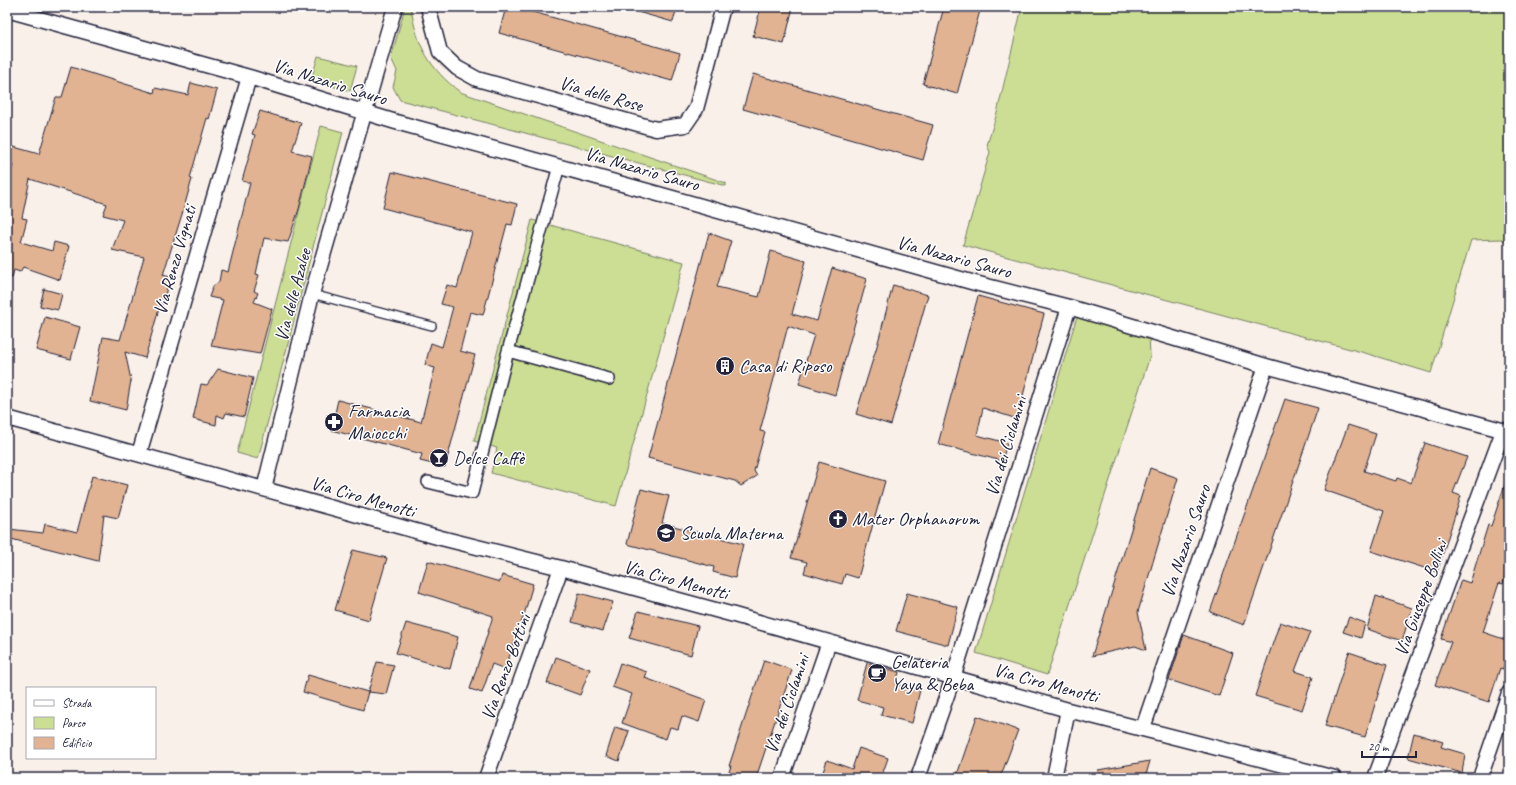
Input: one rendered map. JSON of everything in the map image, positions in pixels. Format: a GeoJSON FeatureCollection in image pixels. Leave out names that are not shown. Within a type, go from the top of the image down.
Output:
{"type":"FeatureCollection","features":[{"type":"Feature","properties":{"kind":"street"},"geometry":{"type":"LineString","coordinates":[[364,112],[395,7]]}},
{"type":"Feature","properties":{"kind":"street","name":"Via delle Rose"},"geometry":{"type":"LineString","coordinates":[[428,7],[440,52],[457,68],[477,79],[656,129],[685,125],[696,109],[723,7]]}},
{"type":"Feature","properties":{"kind":"street","name":"Via Nazario Sauro"},"geometry":{"type":"LineString","coordinates":[[7,10],[248,77],[396,122],[559,166],[975,283],[1069,307],[1266,366],[1506,432]]}},
{"type":"Feature","properties":{"kind":"street","name":"Via Renzo Vignati"},"geometry":{"type":"LineString","coordinates":[[139,454],[248,77]]}},
{"type":"Feature","properties":{"kind":"street","name":"Via delle Azalee"},"geometry":{"type":"LineString","coordinates":[[264,489],[312,294],[364,112]]}},
{"type":"Feature","properties":{"kind":"street"},"geometry":{"type":"LineString","coordinates":[[428,482],[472,493],[508,351],[559,166]]}},
{"type":"Feature","properties":{"kind":"street","name":"Via dei Ciclamini"},"geometry":{"type":"LineString","coordinates":[[918,778],[953,678],[1069,307]]}},
{"type":"Feature","properties":{"kind":"street"},"geometry":{"type":"LineString","coordinates":[[508,351],[608,379]]}},
{"type":"Feature","properties":{"kind":"street","name":"Via Nazario Sauro"},"geometry":{"type":"LineString","coordinates":[[1143,728],[1266,366]]}},
{"type":"Feature","properties":{"kind":"street","name":"Via Ciro Menotti"},"geometry":{"type":"LineString","coordinates":[[7,418],[441,538],[561,568],[727,613],[1068,710],[1335,778]]}},
{"type":"Feature","properties":{"kind":"street","name":"Via Giuseppe Bollini"},"geometry":{"type":"LineString","coordinates":[[1375,778],[1506,432]]}},
{"type":"Feature","properties":{"kind":"street","name":"Via Renzo Bottini"},"geometry":{"type":"LineString","coordinates":[[486,778],[561,568]]}},
{"type":"Feature","properties":{"kind":"street","name":"Via dei Ciclamini"},"geometry":{"type":"LineString","coordinates":[[782,778],[829,642]]}},
{"type":"Feature","properties":{"kind":"street"},"geometry":{"type":"LineString","coordinates":[[1480,778],[1509,693]]}},
{"type":"Feature","properties":{"kind":"street"},"geometry":{"type":"LineString","coordinates":[[1054,778],[1068,710]]}},
{"type":"Feature","properties":{"kind":"lane"},"geometry":{"type":"LineString","coordinates":[[312,294],[432,326]]}},
{"type":"Feature","properties":{"kind":"green space"},"geometry":{"type":"Polygon","coordinates":[[[405,7],[411,7],[413,21],[426,55],[440,74],[460,92],[726,183],[726,186],[400,100],[393,87],[397,71],[391,58],[405,7]]]}},
{"type":"Feature","properties":{"kind":"green space"},"geometry":{"type":"Polygon","coordinates":[[[1022,7],[1509,7],[1509,242],[1501,239],[1471,240],[1431,373],[1365,353],[963,245],[990,152],[987,145],[997,113],[1022,7]]]}},
{"type":"Feature","properties":{"kind":"green space"},"geometry":{"type":"Polygon","coordinates":[[[318,56],[357,66],[350,91],[313,81],[312,77],[318,56]]]}},
{"type":"Feature","properties":{"kind":"green space"},"geometry":{"type":"Polygon","coordinates":[[[321,126],[343,132],[258,459],[237,453],[321,126]]]}},
{"type":"Feature","properties":{"kind":"green space"},"geometry":{"type":"Polygon","coordinates":[[[532,220],[684,262],[616,506],[491,473],[497,448],[474,441],[532,220]]]}},
{"type":"Feature","properties":{"kind":"green space"},"geometry":{"type":"Polygon","coordinates":[[[1078,313],[1149,334],[1150,356],[1047,675],[976,653],[1078,313]]]}},
{"type":"Feature","properties":{"kind":"building"},"geometry":{"type":"Polygon","coordinates":[[[506,7],[515,7],[680,53],[672,81],[499,33],[506,7]]]}},
{"type":"Feature","properties":{"kind":"building"},"geometry":{"type":"Polygon","coordinates":[[[634,7],[677,7],[673,22],[634,11],[634,7]]]}},
{"type":"Feature","properties":{"kind":"building"},"geometry":{"type":"Polygon","coordinates":[[[761,7],[793,7],[784,44],[753,36],[761,7]]]}},
{"type":"Feature","properties":{"kind":"building"},"geometry":{"type":"Polygon","coordinates":[[[944,7],[981,7],[957,94],[923,84],[944,7]]]}},
{"type":"Feature","properties":{"kind":"building"},"geometry":{"type":"Polygon","coordinates":[[[71,67],[154,93],[155,88],[188,95],[191,83],[217,90],[209,119],[207,118],[190,178],[192,179],[163,275],[170,277],[162,306],[160,305],[145,358],[125,352],[131,380],[126,410],[90,401],[103,337],[120,340],[144,257],[112,250],[123,220],[103,215],[107,204],[30,179],[22,218],[27,219],[21,242],[52,251],[54,242],[69,246],[60,280],[23,267],[20,272],[14,270],[12,278],[7,277],[7,185],[13,165],[7,164],[7,145],[39,154],[56,97],[62,97],[71,67]]]}},
{"type":"Feature","properties":{"kind":"building"},"geometry":{"type":"Polygon","coordinates":[[[753,74],[933,125],[923,160],[743,109],[753,74]]]}},
{"type":"Feature","properties":{"kind":"building"},"geometry":{"type":"Polygon","coordinates":[[[260,111],[301,123],[292,151],[312,156],[299,209],[288,242],[264,238],[256,274],[259,275],[254,291],[258,293],[254,302],[272,309],[260,354],[211,346],[223,300],[209,297],[213,286],[219,282],[221,270],[228,272],[250,183],[242,181],[255,135],[252,134],[260,111]]]}},
{"type":"Feature","properties":{"kind":"building"},"geometry":{"type":"Polygon","coordinates":[[[392,172],[517,204],[512,225],[507,224],[483,315],[470,312],[460,351],[475,355],[445,467],[420,461],[422,454],[331,430],[338,400],[421,422],[435,368],[425,365],[431,343],[442,347],[453,307],[441,304],[447,285],[457,288],[472,232],[383,208],[392,172]]]}},
{"type":"Feature","properties":{"kind":"building","name":"Casa di Riposo"},"geometry":{"type":"Polygon","coordinates":[[[709,233],[731,241],[717,287],[759,297],[771,251],[806,261],[792,314],[817,321],[832,268],[867,279],[835,395],[799,384],[814,335],[788,326],[760,431],[765,432],[754,471],[757,476],[741,486],[735,481],[648,458],[709,233]]]}},
{"type":"Feature","properties":{"kind":"building"},"geometry":{"type":"Polygon","coordinates":[[[893,285],[928,295],[891,425],[856,414],[877,346],[893,285]]]}},
{"type":"Feature","properties":{"kind":"building"},"geometry":{"type":"Polygon","coordinates":[[[44,289],[62,294],[58,310],[40,306],[44,289]]]}},
{"type":"Feature","properties":{"kind":"building"},"geometry":{"type":"Polygon","coordinates":[[[978,296],[1044,314],[1017,419],[983,408],[977,435],[1007,443],[1002,461],[938,444],[978,296]]]}},
{"type":"Feature","properties":{"kind":"building"},"geometry":{"type":"Polygon","coordinates":[[[45,317],[80,327],[71,359],[36,350],[45,317]]]}},
{"type":"Feature","properties":{"kind":"building"},"geometry":{"type":"Polygon","coordinates":[[[218,369],[253,378],[244,417],[226,413],[224,418],[217,415],[216,425],[193,419],[201,384],[207,385],[218,369]]]}},
{"type":"Feature","properties":{"kind":"building"},"geometry":{"type":"Polygon","coordinates":[[[1285,399],[1318,408],[1244,625],[1210,612],[1285,399]]]}},
{"type":"Feature","properties":{"kind":"building"},"geometry":{"type":"Polygon","coordinates":[[[1348,425],[1376,434],[1364,471],[1396,481],[1397,478],[1411,483],[1425,443],[1467,457],[1453,493],[1461,496],[1437,572],[1371,551],[1384,511],[1324,490],[1348,425]]]}},
{"type":"Feature","properties":{"kind":"building","name":"Mater Orphanorum"},"geometry":{"type":"Polygon","coordinates":[[[819,462],[885,481],[858,578],[845,574],[842,584],[804,573],[807,562],[791,558],[819,462]]]}},
{"type":"Feature","properties":{"kind":"building"},"geometry":{"type":"Polygon","coordinates":[[[1150,468],[1178,478],[1138,612],[1146,650],[1135,646],[1092,656],[1150,468]]]}},
{"type":"Feature","properties":{"kind":"building"},"geometry":{"type":"Polygon","coordinates":[[[92,476],[127,485],[118,518],[104,515],[98,561],[7,538],[9,529],[43,533],[45,524],[77,532],[92,476]]]}},
{"type":"Feature","properties":{"kind":"building"},"geometry":{"type":"Polygon","coordinates":[[[1506,481],[1509,482],[1509,561],[1503,584],[1499,583],[1483,632],[1509,641],[1509,653],[1503,669],[1500,668],[1489,702],[1435,685],[1451,642],[1441,639],[1461,580],[1470,583],[1488,525],[1491,526],[1506,481]]]}},
{"type":"Feature","properties":{"kind":"building","name":"Scuola Materna"},"geometry":{"type":"Polygon","coordinates":[[[641,489],[669,496],[662,523],[743,544],[735,578],[713,572],[714,567],[627,544],[641,489]]]}},
{"type":"Feature","properties":{"kind":"building"},"geometry":{"type":"Polygon","coordinates":[[[353,550],[387,558],[369,620],[335,610],[353,550]]]}},
{"type":"Feature","properties":{"kind":"building"},"geometry":{"type":"Polygon","coordinates":[[[428,561],[500,582],[502,575],[533,584],[505,669],[492,664],[482,693],[470,689],[493,616],[419,592],[428,561]]]}},
{"type":"Feature","properties":{"kind":"building"},"geometry":{"type":"Polygon","coordinates":[[[579,593],[613,602],[603,631],[572,622],[579,593]]]}},
{"type":"Feature","properties":{"kind":"building"},"geometry":{"type":"Polygon","coordinates":[[[907,593],[958,607],[948,645],[896,631],[907,593]]]}},
{"type":"Feature","properties":{"kind":"building"},"geometry":{"type":"Polygon","coordinates":[[[1376,596],[1412,608],[1402,641],[1367,629],[1376,596]]]}},
{"type":"Feature","properties":{"kind":"building"},"geometry":{"type":"Polygon","coordinates":[[[638,611],[698,626],[691,655],[629,638],[638,611]]]}},
{"type":"Feature","properties":{"kind":"building"},"geometry":{"type":"Polygon","coordinates":[[[1349,617],[1365,623],[1361,638],[1343,632],[1349,617]]]}},
{"type":"Feature","properties":{"kind":"building"},"geometry":{"type":"Polygon","coordinates":[[[1280,622],[1310,632],[1295,671],[1313,677],[1302,710],[1255,696],[1280,622]]]}},
{"type":"Feature","properties":{"kind":"building"},"geometry":{"type":"Polygon","coordinates":[[[406,623],[458,637],[450,669],[396,653],[406,623]]]}},
{"type":"Feature","properties":{"kind":"building"},"geometry":{"type":"Polygon","coordinates":[[[1184,635],[1233,653],[1219,696],[1169,680],[1184,635]]]}},
{"type":"Feature","properties":{"kind":"building"},"geometry":{"type":"Polygon","coordinates":[[[1349,652],[1387,665],[1365,737],[1325,726],[1349,652]]]}},
{"type":"Feature","properties":{"kind":"building"},"geometry":{"type":"Polygon","coordinates":[[[556,657],[590,669],[580,695],[547,683],[556,657]]]}},
{"type":"Feature","properties":{"kind":"building"},"geometry":{"type":"Polygon","coordinates":[[[764,660],[792,670],[756,778],[727,778],[731,766],[729,766],[764,660]]]}},
{"type":"Feature","properties":{"kind":"building"},"geometry":{"type":"Polygon","coordinates":[[[377,662],[394,665],[386,694],[368,692],[377,662]]]}},
{"type":"Feature","properties":{"kind":"building"},"geometry":{"type":"Polygon","coordinates":[[[620,663],[647,672],[645,678],[706,700],[699,722],[682,716],[678,729],[670,727],[666,739],[622,723],[632,694],[612,687],[620,663]]]}},
{"type":"Feature","properties":{"kind":"building"},"geometry":{"type":"Polygon","coordinates":[[[867,663],[899,672],[896,684],[920,690],[912,723],[881,715],[883,707],[857,700],[867,663]]]}},
{"type":"Feature","properties":{"kind":"building"},"geometry":{"type":"Polygon","coordinates":[[[308,675],[368,692],[363,710],[303,692],[308,675]]]}},
{"type":"Feature","properties":{"kind":"building"},"geometry":{"type":"Polygon","coordinates":[[[977,716],[1018,730],[1000,778],[956,778],[977,716]]]}},
{"type":"Feature","properties":{"kind":"building"},"geometry":{"type":"Polygon","coordinates":[[[615,727],[629,731],[619,761],[606,756],[615,727]]]}},
{"type":"Feature","properties":{"kind":"building"},"geometry":{"type":"Polygon","coordinates":[[[1414,733],[1443,742],[1441,747],[1465,754],[1462,773],[1408,758],[1414,733]]]}},
{"type":"Feature","properties":{"kind":"building"},"geometry":{"type":"Polygon","coordinates":[[[859,748],[888,758],[881,778],[821,778],[827,760],[852,769],[859,748]]]}},
{"type":"Feature","properties":{"kind":"building"},"geometry":{"type":"Polygon","coordinates":[[[1150,761],[1145,778],[1099,778],[1098,770],[1150,761]]]}},
{"type":"Feature","properties":{"kind":"place","name":"Casa di Riposo"},"geometry":{"type":"Point","coordinates":[725,366]}},
{"type":"Feature","properties":{"kind":"place","name":"Farmacia Maiocchi"},"geometry":{"type":"Point","coordinates":[334,422]}},
{"type":"Feature","properties":{"kind":"place","name":"Delce Caffè"},"geometry":{"type":"Point","coordinates":[439,458]}},
{"type":"Feature","properties":{"kind":"place","name":"Mater Orphanorum"},"geometry":{"type":"Point","coordinates":[838,519]}},
{"type":"Feature","properties":{"kind":"place","name":"Scuola Materna"},"geometry":{"type":"Point","coordinates":[666,533]}},
{"type":"Feature","properties":{"kind":"place","name":"Gelateria Yaya & Beba"},"geometry":{"type":"Point","coordinates":[877,673]}}]}
